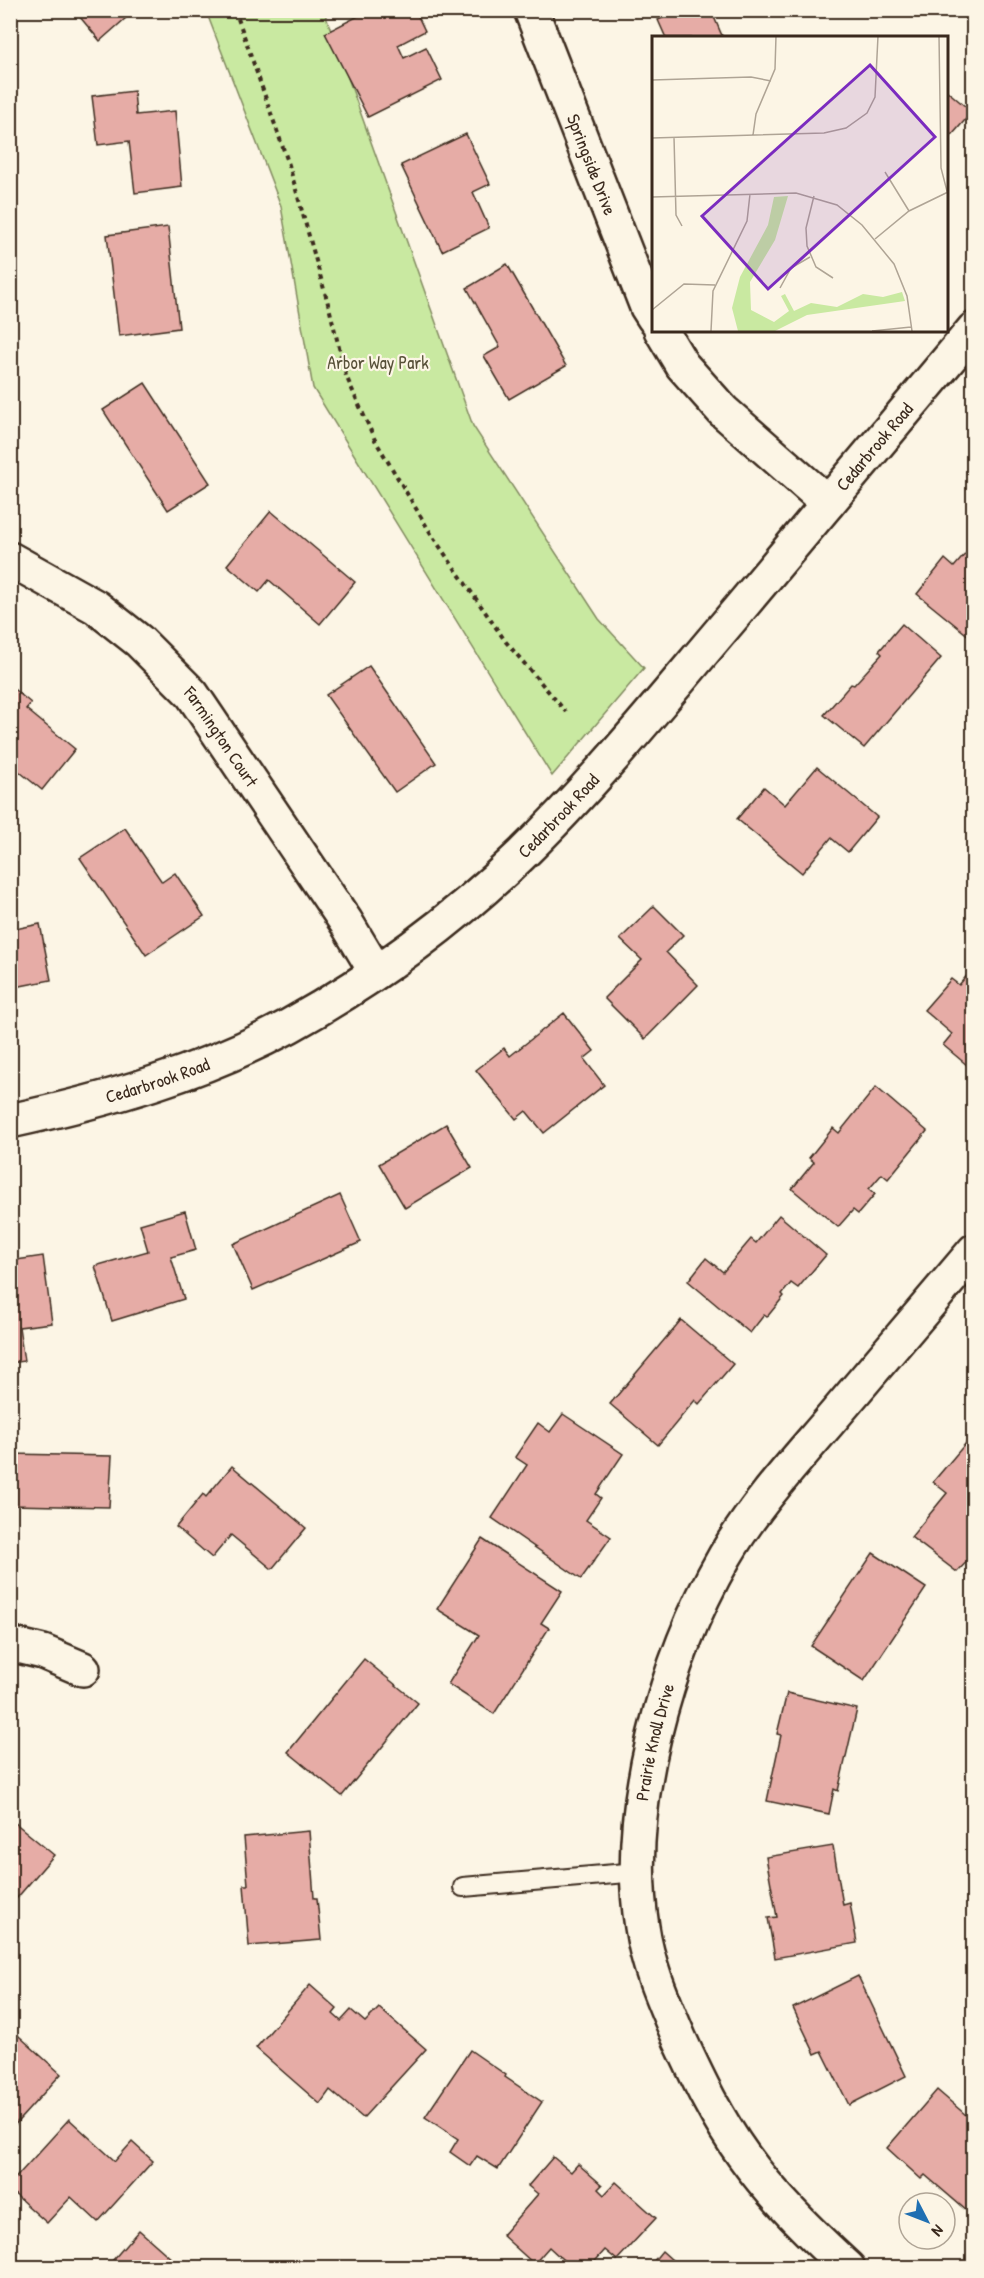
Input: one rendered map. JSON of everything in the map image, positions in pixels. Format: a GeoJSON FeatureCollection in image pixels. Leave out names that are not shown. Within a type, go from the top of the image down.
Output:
{"type":"FeatureCollection","features":[{"type":"Feature","properties":{"kind":"street","name":"Springside Drive"},"geometry":{"type":"LineString","coordinates":[[531,10],[652,315]]}},
{"type":"Feature","properties":{"kind":"street","name":"Cedarbrook Road"},"geometry":{"type":"LineString","coordinates":[[10,1121],[75,1107],[145,1087],[216,1060],[289,1026],[376,972],[462,907],[521,855],[612,760],[974,330]]}},
{"type":"Feature","properties":{"kind":"street"},"geometry":{"type":"LineString","coordinates":[[662,332],[682,365],[723,411],[828,503]]}},
{"type":"Feature","properties":{"kind":"street","name":"Farmington Court"},"geometry":{"type":"LineString","coordinates":[[10,559],[96,607],[139,641],[192,694],[346,922],[376,972]]}},
{"type":"Feature","properties":{"kind":"street","name":"Prairie Knoll Drive"},"geometry":{"type":"LineString","coordinates":[[848,2268],[794,2217],[742,2154],[706,2095],[655,1984],[641,1927],[637,1857],[643,1793],[672,1671],[688,1627],[726,1555],[749,1519],[782,1476],[974,1251]]}},
{"type":"Feature","properties":{"kind":"street"},"geometry":{"type":"LineString","coordinates":[[10,1644],[43,1652],[84,1669]]}},
{"type":"Feature","properties":{"kind":"lane"},"geometry":{"type":"LineString","coordinates":[[463,1887],[638,1872]]}},
{"type":"Feature","properties":{"kind":"path"},"geometry":{"type":"LineString","coordinates":[[235,10],[289,165],[329,306],[346,376],[375,440],[433,537],[506,642],[566,712]]}},
{"type":"Feature","properties":{"kind":"green space","name":"Arbor Way Park"},"geometry":{"type":"Polygon","coordinates":[[[206,11],[324,11],[473,426],[599,619],[644,668],[552,776],[313,388],[281,206],[206,11]]]}},
{"type":"Feature","properties":{"kind":"building"},"geometry":{"type":"Polygon","coordinates":[[[74,10],[135,10],[100,41],[74,10]]]}},
{"type":"Feature","properties":{"kind":"building"},"geometry":{"type":"Polygon","coordinates":[[[370,10],[415,10],[425,31],[398,45],[404,58],[426,47],[442,80],[368,117],[325,33],[370,10]]]}},
{"type":"Feature","properties":{"kind":"building"},"geometry":{"type":"Polygon","coordinates":[[[680,10],[711,10],[722,36],[665,36],[658,20],[680,10]]]}},
{"type":"Feature","properties":{"kind":"building"},"geometry":{"type":"Polygon","coordinates":[[[134,91],[136,115],[175,111],[182,187],[135,193],[129,141],[98,145],[92,96],[134,91]]]}},
{"type":"Feature","properties":{"kind":"building"},"geometry":{"type":"Polygon","coordinates":[[[948,92],[972,112],[948,140],[948,92]]]}},
{"type":"Feature","properties":{"kind":"building"},"geometry":{"type":"Polygon","coordinates":[[[466,134],[490,184],[473,192],[489,228],[442,251],[401,165],[466,134]]]}},
{"type":"Feature","properties":{"kind":"building"},"geometry":{"type":"Polygon","coordinates":[[[168,227],[179,328],[119,336],[107,235],[168,227]]]}},
{"type":"Feature","properties":{"kind":"building"},"geometry":{"type":"Polygon","coordinates":[[[507,264],[566,366],[509,399],[484,356],[500,347],[467,288],[507,264]]]}},
{"type":"Feature","properties":{"kind":"building"},"geometry":{"type":"Polygon","coordinates":[[[145,383],[210,483],[168,510],[103,410],[145,383]]]}},
{"type":"Feature","properties":{"kind":"building"},"geometry":{"type":"Polygon","coordinates":[[[271,511],[355,582],[320,624],[269,580],[259,592],[227,565],[271,511]]]}},
{"type":"Feature","properties":{"kind":"building"},"geometry":{"type":"Polygon","coordinates":[[[974,544],[974,633],[970,637],[917,594],[945,559],[954,567],[974,544]]]}},
{"type":"Feature","properties":{"kind":"building"},"geometry":{"type":"Polygon","coordinates":[[[902,624],[941,658],[864,748],[824,715],[882,654],[879,651],[902,624]]]}},
{"type":"Feature","properties":{"kind":"building"},"geometry":{"type":"Polygon","coordinates":[[[369,666],[436,763],[395,792],[326,695],[369,666]]]}},
{"type":"Feature","properties":{"kind":"building"},"geometry":{"type":"Polygon","coordinates":[[[10,686],[31,703],[26,709],[75,749],[42,790],[10,764],[10,686]]]}},
{"type":"Feature","properties":{"kind":"building"},"geometry":{"type":"Polygon","coordinates":[[[817,767],[877,817],[848,852],[831,838],[802,873],[737,819],[764,787],[785,805],[817,767]]]}},
{"type":"Feature","properties":{"kind":"building"},"geometry":{"type":"Polygon","coordinates":[[[125,828],[162,882],[175,873],[204,916],[146,955],[80,858],[125,828]]]}},
{"type":"Feature","properties":{"kind":"building"},"geometry":{"type":"Polygon","coordinates":[[[654,906],[683,935],[666,952],[698,985],[645,1039],[604,998],[642,960],[620,939],[654,906]]]}},
{"type":"Feature","properties":{"kind":"building"},"geometry":{"type":"Polygon","coordinates":[[[40,924],[51,980],[10,988],[10,930],[40,924]]]}},
{"type":"Feature","properties":{"kind":"building"},"geometry":{"type":"Polygon","coordinates":[[[974,967],[974,1071],[943,1045],[952,1034],[924,1010],[951,979],[959,985],[974,967]]]}},
{"type":"Feature","properties":{"kind":"building"},"geometry":{"type":"Polygon","coordinates":[[[564,1013],[594,1051],[584,1059],[604,1085],[544,1133],[526,1111],[516,1119],[476,1070],[504,1048],[510,1056],[564,1013]]]}},
{"type":"Feature","properties":{"kind":"building"},"geometry":{"type":"Polygon","coordinates":[[[876,1087],[927,1131],[888,1179],[882,1174],[869,1189],[875,1194],[858,1214],[853,1210],[838,1227],[792,1189],[814,1162],[809,1158],[833,1128],[839,1133],[876,1087]]]}},
{"type":"Feature","properties":{"kind":"building"},"geometry":{"type":"Polygon","coordinates":[[[446,1124],[472,1168],[405,1208],[379,1164],[446,1124]]]}},
{"type":"Feature","properties":{"kind":"building"},"geometry":{"type":"Polygon","coordinates":[[[340,1195],[361,1242],[253,1290],[233,1244],[340,1195]]]}},
{"type":"Feature","properties":{"kind":"building"},"geometry":{"type":"Polygon","coordinates":[[[185,1211],[196,1250],[171,1257],[184,1299],[112,1321],[95,1266],[148,1251],[140,1224],[185,1211]]]}},
{"type":"Feature","properties":{"kind":"building"},"geometry":{"type":"Polygon","coordinates":[[[779,1215],[826,1255],[798,1288],[791,1283],[767,1317],[764,1315],[750,1333],[688,1281],[706,1258],[723,1272],[751,1239],[756,1243],[779,1215]]]}},
{"type":"Feature","properties":{"kind":"building"},"geometry":{"type":"Polygon","coordinates":[[[43,1256],[52,1323],[19,1327],[24,1361],[10,1363],[10,1261],[43,1256]]]}},
{"type":"Feature","properties":{"kind":"building"},"geometry":{"type":"Polygon","coordinates":[[[681,1320],[733,1364],[699,1404],[695,1400],[658,1445],[610,1404],[681,1320]]]}},
{"type":"Feature","properties":{"kind":"building"},"geometry":{"type":"Polygon","coordinates":[[[563,1414],[623,1454],[596,1494],[601,1498],[586,1520],[611,1537],[581,1579],[492,1518],[527,1465],[515,1457],[538,1423],[550,1432],[563,1414]]]}},
{"type":"Feature","properties":{"kind":"building"},"geometry":{"type":"Polygon","coordinates":[[[971,1437],[974,1438],[974,1554],[957,1572],[911,1537],[947,1493],[933,1482],[971,1437]]]}},
{"type":"Feature","properties":{"kind":"building"},"geometry":{"type":"Polygon","coordinates":[[[10,1454],[112,1456],[109,1507],[10,1505],[10,1454]]]}},
{"type":"Feature","properties":{"kind":"building"},"geometry":{"type":"Polygon","coordinates":[[[232,1466],[306,1528],[272,1569],[231,1535],[212,1558],[176,1527],[203,1494],[206,1497],[232,1466]]]}},
{"type":"Feature","properties":{"kind":"building"},"geometry":{"type":"Polygon","coordinates":[[[482,1539],[562,1591],[541,1623],[549,1628],[494,1714],[448,1684],[479,1635],[437,1609],[482,1539]]]}},
{"type":"Feature","properties":{"kind":"building"},"geometry":{"type":"Polygon","coordinates":[[[873,1553],[926,1588],[864,1681],[811,1646],[873,1553]]]}},
{"type":"Feature","properties":{"kind":"building"},"geometry":{"type":"Polygon","coordinates":[[[364,1659],[418,1703],[342,1796],[288,1752],[364,1659]]]}},
{"type":"Feature","properties":{"kind":"building"},"geometry":{"type":"Polygon","coordinates":[[[787,1693],[857,1709],[838,1791],[834,1789],[829,1814],[767,1801],[781,1735],[777,1734],[787,1693]]]}},
{"type":"Feature","properties":{"kind":"building"},"geometry":{"type":"Polygon","coordinates":[[[14,1822],[54,1855],[10,1906],[10,1825],[14,1822]]]}},
{"type":"Feature","properties":{"kind":"building"},"geometry":{"type":"Polygon","coordinates":[[[309,1831],[314,1898],[317,1898],[321,1940],[249,1946],[244,1885],[248,1885],[244,1837],[309,1831]]]}},
{"type":"Feature","properties":{"kind":"building"},"geometry":{"type":"Polygon","coordinates":[[[833,1846],[843,1905],[850,1903],[857,1943],[775,1958],[768,1918],[777,1917],[766,1857],[833,1846]]]}},
{"type":"Feature","properties":{"kind":"building"},"geometry":{"type":"Polygon","coordinates":[[[858,1976],[906,2076],[849,2105],[822,2051],[815,2054],[793,2008],[858,1976]]]}},
{"type":"Feature","properties":{"kind":"building"},"geometry":{"type":"Polygon","coordinates":[[[310,1985],[337,2009],[333,2014],[341,2021],[351,2010],[365,2022],[379,2008],[426,2049],[363,2118],[330,2090],[320,2104],[256,2048],[310,1985]]]}},
{"type":"Feature","properties":{"kind":"building"},"geometry":{"type":"Polygon","coordinates":[[[10,2028],[61,2074],[10,2130],[10,2028]]]}},
{"type":"Feature","properties":{"kind":"building"},"geometry":{"type":"Polygon","coordinates":[[[470,2050],[542,2102],[498,2169],[477,2156],[470,2166],[450,2152],[458,2139],[425,2117],[470,2050]]]}},
{"type":"Feature","properties":{"kind":"building"},"geometry":{"type":"Polygon","coordinates":[[[937,2090],[974,2122],[974,2217],[957,2202],[957,2191],[944,2191],[925,2175],[921,2179],[887,2148],[937,2090]]]}},
{"type":"Feature","properties":{"kind":"building"},"geometry":{"type":"Polygon","coordinates":[[[69,2119],[115,2161],[132,2142],[153,2161],[98,2222],[71,2197],[47,2223],[10,2190],[10,2184],[69,2119]]]}},
{"type":"Feature","properties":{"kind":"building"},"geometry":{"type":"Polygon","coordinates":[[[553,2157],[571,2172],[578,2164],[602,2185],[598,2189],[604,2195],[616,2182],[656,2218],[617,2260],[605,2250],[589,2268],[572,2268],[549,2247],[534,2264],[502,2235],[538,2194],[528,2186],[553,2157]]]}},
{"type":"Feature","properties":{"kind":"building"},"geometry":{"type":"Polygon","coordinates":[[[139,2230],[182,2268],[106,2268],[139,2230]]]}},
{"type":"Feature","properties":{"kind":"building"},"geometry":{"type":"Polygon","coordinates":[[[662,2251],[681,2268],[648,2268],[662,2251]]]}}]}
